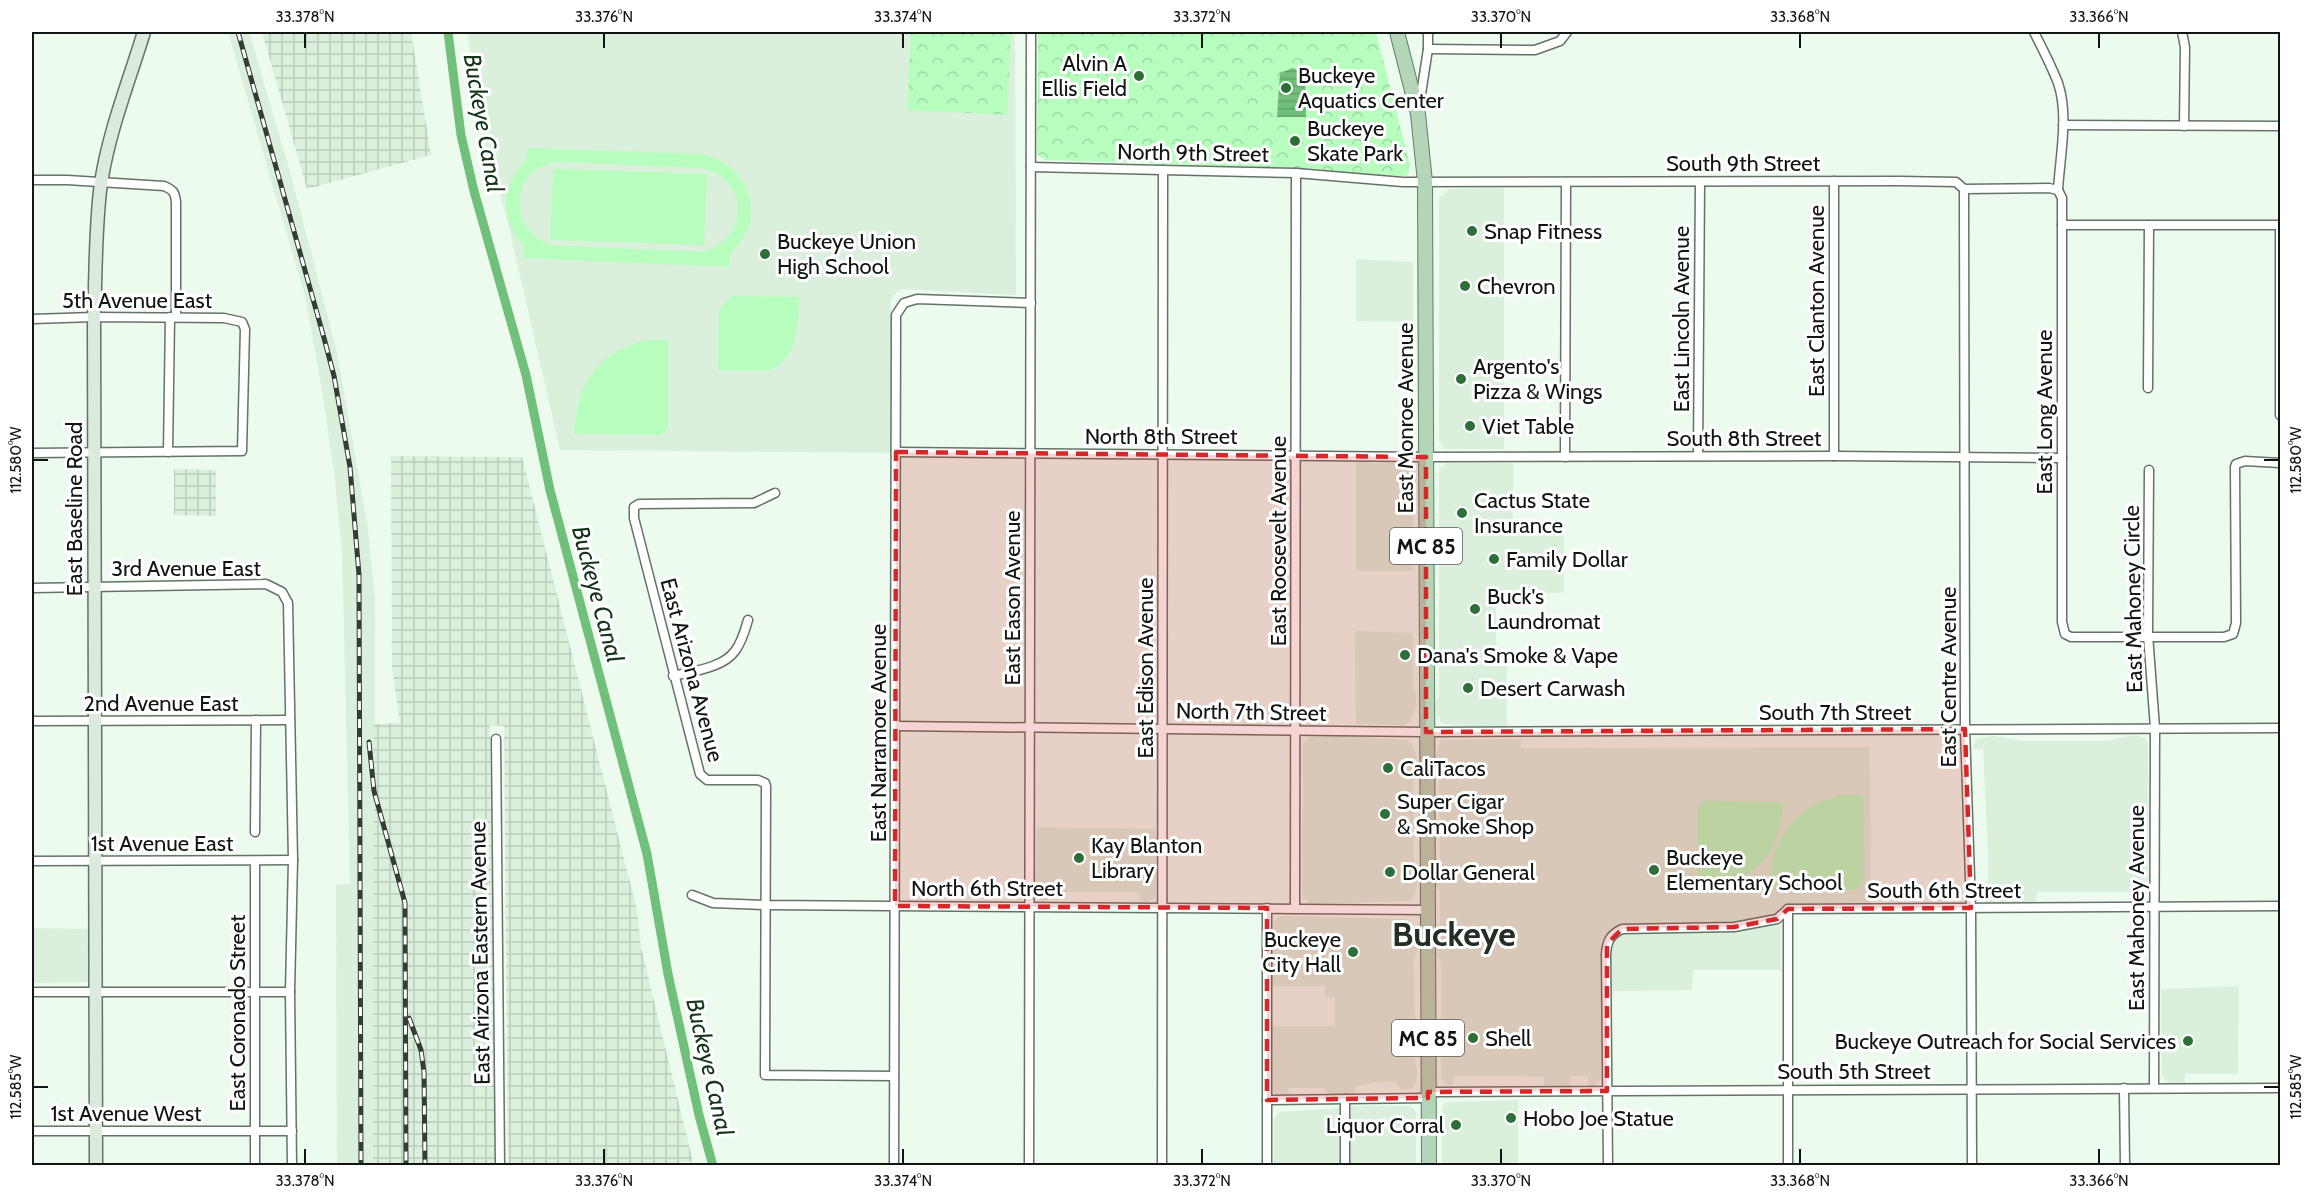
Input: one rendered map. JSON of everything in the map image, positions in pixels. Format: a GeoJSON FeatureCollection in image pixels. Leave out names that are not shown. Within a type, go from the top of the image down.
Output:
{"type":"FeatureCollection","features":[{"type":"Feature","properties":{"kind":"main road","name":"East Baseline Road"},"geometry":{"type":"LineString","coordinates":[[96,1166],[94,317],[97,232],[101,183],[112,135],[144,32]]}},
{"type":"Feature","properties":{"kind":"main road","name":"MC 85"},"geometry":{"type":"LineString","coordinates":[[1397,32],[1418,114]]}},
{"type":"Feature","properties":{"kind":"main road","name":"East Monroe Avenue"},"geometry":{"type":"LineString","coordinates":[[1418,114],[1425,182],[1429,1166]]}},
{"type":"Feature","properties":{"kind":"street","name":"East Eason Avenue"},"geometry":{"type":"LineString","coordinates":[[1029,1166],[1031,32]]}},
{"type":"Feature","properties":{"kind":"street","name":"East Monroe Avenue"},"geometry":{"type":"LineString","coordinates":[[1418,114],[1428,49],[1428,32]]}},
{"type":"Feature","properties":{"kind":"street"},"geometry":{"type":"LineString","coordinates":[[1428,49],[1534,50],[1560,41],[1567,32]]}},
{"type":"Feature","properties":{"kind":"street","name":"East Long Avenue"},"geometry":{"type":"LineString","coordinates":[[2034,32],[2058,84],[2062,102],[2063,125],[2058,190],[2062,198],[2062,622],[2065,634],[2071,637],[2148,635]]}},
{"type":"Feature","properties":{"kind":"street"},"geometry":{"type":"LineString","coordinates":[[2182,32],[2185,47],[2184,126]]}},
{"type":"Feature","properties":{"kind":"street"},"geometry":{"type":"LineString","coordinates":[[2063,125],[2280,126]]}},
{"type":"Feature","properties":{"kind":"street","name":"North 9th Street"},"geometry":{"type":"LineString","coordinates":[[1031,167],[1296,173],[1376,181],[1425,182]]}},
{"type":"Feature","properties":{"kind":"street","name":"East Edison Avenue"},"geometry":{"type":"LineString","coordinates":[[1162,1166],[1163,170]]}},
{"type":"Feature","properties":{"kind":"street","name":"East Roosevelt Avenue"},"geometry":{"type":"LineString","coordinates":[[1295,909],[1296,173]]}},
{"type":"Feature","properties":{"kind":"street"},"geometry":{"type":"LineString","coordinates":[[32,180],[164,186],[172,189],[176,202],[168,452],[32,453]]}},
{"type":"Feature","properties":{"kind":"street","name":"East Clanton Avenue"},"geometry":{"type":"LineString","coordinates":[[1834,181],[1834,456]]}},
{"type":"Feature","properties":{"kind":"street","name":"South 9th Street"},"geometry":{"type":"LineString","coordinates":[[1425,182],[1956,182],[1964,189],[2049,188],[2058,190]]}},
{"type":"Feature","properties":{"kind":"street"},"geometry":{"type":"LineString","coordinates":[[1565,457],[1566,182]]}},
{"type":"Feature","properties":{"kind":"street","name":"East Lincoln Avenue"},"geometry":{"type":"LineString","coordinates":[[1698,456],[1700,182]]}},
{"type":"Feature","properties":{"kind":"street","name":"East Centre Avenue"},"geometry":{"type":"LineString","coordinates":[[1964,189],[1965,729],[1971,908],[1972,1166]]}},
{"type":"Feature","properties":{"kind":"street"},"geometry":{"type":"LineString","coordinates":[[2062,225],[2280,225],[2280,416]]}},
{"type":"Feature","properties":{"kind":"street"},"geometry":{"type":"LineString","coordinates":[[2148,388],[2149,225]]}},
{"type":"Feature","properties":{"kind":"street","name":"East Narramore Avenue"},"geometry":{"type":"LineString","coordinates":[[894,1166],[896,315],[904,303],[917,299],[1031,303]]}},
{"type":"Feature","properties":{"kind":"street","name":"5th Avenue East"},"geometry":{"type":"LineString","coordinates":[[32,320],[173,317],[224,318],[242,322],[245,329],[242,451],[168,452]]}},
{"type":"Feature","properties":{"kind":"street","name":"North 8th Street"},"geometry":{"type":"LineString","coordinates":[[896,452],[1426,457]]}},
{"type":"Feature","properties":{"kind":"street","name":"South 8th Street"},"geometry":{"type":"LineString","coordinates":[[1426,457],[2062,458]]}},
{"type":"Feature","properties":{"kind":"street"},"geometry":{"type":"LineString","coordinates":[[2148,635],[2224,637],[2233,634],[2236,623],[2234,471],[2236,464],[2245,461],[2280,463]]}},
{"type":"Feature","properties":{"kind":"street","name":"East Mahoney Circle"},"geometry":{"type":"LineString","coordinates":[[2149,470],[2148,635],[2155,728]]}},
{"type":"Feature","properties":{"kind":"street","name":"East Arizona Avenue"},"geometry":{"type":"LineString","coordinates":[[775,494],[754,503],[650,503],[634,507],[634,518],[674,676],[703,778],[758,780],[765,783],[765,1075],[894,1076]]}},
{"type":"Feature","properties":{"kind":"street","name":"3rd Avenue East"},"geometry":{"type":"LineString","coordinates":[[32,588],[266,584],[282,592],[289,608],[290,720]]}},
{"type":"Feature","properties":{"kind":"street"},"geometry":{"type":"LineString","coordinates":[[674,676],[729,658],[741,640],[748,620]]}},
{"type":"Feature","properties":{"kind":"street"},"geometry":{"type":"LineString","coordinates":[[255,832],[256,720]]}},
{"type":"Feature","properties":{"kind":"street"},"geometry":{"type":"LineString","coordinates":[[290,720],[293,860],[290,992],[292,1166]]}},
{"type":"Feature","properties":{"kind":"street","name":"2nd Avenue East"},"geometry":{"type":"LineString","coordinates":[[32,721],[290,720]]}},
{"type":"Feature","properties":{"kind":"street","name":"North 7th Street"},"geometry":{"type":"LineString","coordinates":[[896,726],[1426,732]]}},
{"type":"Feature","properties":{"kind":"street","name":"East Mahoney Avenue"},"geometry":{"type":"LineString","coordinates":[[2154,1088],[2155,728]]}},
{"type":"Feature","properties":{"kind":"street","name":"South 7th Street"},"geometry":{"type":"LineString","coordinates":[[1426,732],[2280,728]]}},
{"type":"Feature","properties":{"kind":"street","name":"East Arizona Eastern Avenue"},"geometry":{"type":"LineString","coordinates":[[496,739],[500,1166]]}},
{"type":"Feature","properties":{"kind":"street","name":"1st Avenue East"},"geometry":{"type":"LineString","coordinates":[[32,861],[293,860]]}},
{"type":"Feature","properties":{"kind":"street","name":"East Coronado Street"},"geometry":{"type":"LineString","coordinates":[[255,861],[255,1166]]}},
{"type":"Feature","properties":{"kind":"street","name":"North 6th Street"},"geometry":{"type":"LineString","coordinates":[[692,895],[713,903],[765,905],[1428,910]]}},
{"type":"Feature","properties":{"kind":"street","name":"South 6th Street"},"geometry":{"type":"LineString","coordinates":[[1607,1091],[1606,954],[1607,944],[1612,934],[1622,929],[1734,927],[1777,918],[1788,909],[2280,906]]}},
{"type":"Feature","properties":{"kind":"street"},"geometry":{"type":"LineString","coordinates":[[1267,908],[1267,1166]]}},
{"type":"Feature","properties":{"kind":"street"},"geometry":{"type":"LineString","coordinates":[[1788,909],[1788,1166]]}},
{"type":"Feature","properties":{"kind":"street"},"geometry":{"type":"LineString","coordinates":[[32,992],[290,992]]}},
{"type":"Feature","properties":{"kind":"street"},"geometry":{"type":"LineString","coordinates":[[2124,1088],[2125,1166]]}},
{"type":"Feature","properties":{"kind":"street","name":"South 5th Street"},"geometry":{"type":"LineString","coordinates":[[1267,1100],[1607,1091],[2280,1088]]}},
{"type":"Feature","properties":{"kind":"street"},"geometry":{"type":"LineString","coordinates":[[1607,1091],[1608,1166]]}},
{"type":"Feature","properties":{"kind":"street"},"geometry":{"type":"LineString","coordinates":[[1345,1166],[1346,1099]]}},
{"type":"Feature","properties":{"kind":"street","name":"1st Avenue West"},"geometry":{"type":"LineString","coordinates":[[32,1131],[292,1131]]}},
{"type":"Feature","properties":{"kind":"highlighted area"},"geometry":{"type":"Polygon","coordinates":[[[896,452],[1426,457],[1426,732],[1965,729],[1971,908],[1788,909],[1777,919],[1734,927],[1622,929],[1607,944],[1607,1091],[1428,1092],[1428,1098],[1267,1100],[1267,908],[895,906],[896,452]]]}},
{"type":"Feature","properties":{"kind":"shaded area"},"geometry":{"type":"Polygon","coordinates":[[[228,32],[249,32],[289,168],[337,352],[368,529],[375,599],[373,1165],[337,1165],[336,885],[350,884],[342,550],[334,473],[305,296],[228,32]]]}},
{"type":"Feature","properties":{"kind":"shaded area"},"geometry":{"type":"Polygon","coordinates":[[[262,32],[411,32],[431,155],[307,189],[262,32]]]}},
{"type":"Feature","properties":{"kind":"shaded area","name":"Buckeye Union High School"},"geometry":{"type":"Polygon","coordinates":[[[467,32],[1015,32],[1016,295],[901,289],[893,296],[891,302],[891,453],[560,450],[507,219],[486,146],[467,32]]]}},
{"type":"Feature","properties":{"kind":"shaded area"},"geometry":{"type":"Polygon","coordinates":[[[1293,68],[1305,74],[1306,117],[1277,117],[1280,73],[1293,68]]]}},
{"type":"Feature","properties":{"kind":"shaded area"},"geometry":{"type":"Polygon","coordinates":[[[1504,188],[1504,449],[1445,449],[1439,441],[1439,198],[1449,189],[1504,188]]]}},
{"type":"Feature","properties":{"kind":"shaded area"},"geometry":{"type":"Polygon","coordinates":[[[1356,259],[1413,262],[1413,322],[1356,321],[1356,259]]]}},
{"type":"Feature","properties":{"kind":"shaded area"},"geometry":{"type":"Polygon","coordinates":[[[391,456],[522,457],[637,910],[641,947],[693,1162],[680,1162],[680,1166],[508,1165],[504,726],[490,725],[495,1165],[373,1165],[374,724],[400,723],[392,668],[391,456]]]}},
{"type":"Feature","properties":{"kind":"shaded area"},"geometry":{"type":"Polygon","coordinates":[[[1356,462],[1371,463],[1407,463],[1413,468],[1416,492],[1413,498],[1413,571],[1356,571],[1356,462]]]}},
{"type":"Feature","properties":{"kind":"shaded area"},"geometry":{"type":"Polygon","coordinates":[[[1447,463],[1513,463],[1513,526],[1564,526],[1564,593],[1496,593],[1496,655],[1507,655],[1507,726],[1445,724],[1441,722],[1435,709],[1435,703],[1439,697],[1439,469],[1447,463]]]}},
{"type":"Feature","properties":{"kind":"shaded area"},"geometry":{"type":"Polygon","coordinates":[[[174,469],[216,470],[216,516],[174,515],[174,469]]]}},
{"type":"Feature","properties":{"kind":"shaded area"},"geometry":{"type":"Polygon","coordinates":[[[1355,631],[1413,633],[1413,689],[1416,694],[1416,706],[1410,722],[1405,725],[1356,724],[1355,631]]]}},
{"type":"Feature","properties":{"kind":"shaded area"},"geometry":{"type":"Polygon","coordinates":[[[2136,735],[2145,738],[2148,743],[2148,890],[2146,896],[2140,901],[2133,901],[2133,892],[2037,892],[2036,902],[1989,903],[1983,901],[1978,885],[1988,885],[1988,852],[1983,749],[1973,749],[1976,739],[1993,736],[2024,741],[2104,741],[2136,735]]]}},
{"type":"Feature","properties":{"kind":"shaded area"},"geometry":{"type":"Polygon","coordinates":[[[1348,736],[1407,740],[1413,746],[1417,757],[1413,766],[1414,868],[1417,874],[1417,887],[1412,901],[1310,904],[1302,896],[1303,744],[1309,737],[1348,736]]]}},
{"type":"Feature","properties":{"kind":"shaded area","name":"Buckeye Elementary School"},"geometry":{"type":"Polygon","coordinates":[[[1521,739],[1521,748],[1870,747],[1871,903],[1789,904],[1781,912],[1781,970],[1693,970],[1692,990],[1614,991],[1613,995],[1601,995],[1601,1079],[1594,1086],[1589,1086],[1588,1076],[1570,1076],[1570,1086],[1544,1086],[1544,1077],[1505,1076],[1454,1076],[1453,1085],[1447,1085],[1441,1078],[1441,962],[1437,956],[1437,937],[1440,931],[1440,892],[1436,886],[1436,872],[1440,867],[1439,765],[1436,756],[1441,740],[1521,739]]]}},
{"type":"Feature","properties":{"kind":"shaded area"},"geometry":{"type":"Polygon","coordinates":[[[1036,827],[1156,829],[1156,897],[1149,902],[1140,901],[1139,892],[1048,892],[1048,901],[1043,902],[1035,895],[1036,827]]]}},
{"type":"Feature","properties":{"kind":"shaded area"},"geometry":{"type":"Polygon","coordinates":[[[1280,916],[1406,919],[1411,921],[1418,933],[1417,953],[1414,959],[1415,1063],[1418,1074],[1413,1088],[1401,1090],[1395,1081],[1355,1086],[1354,1095],[1330,1096],[1324,1088],[1287,1088],[1291,1097],[1276,1095],[1273,1090],[1272,1026],[1335,1026],[1335,997],[1325,997],[1325,986],[1271,986],[1274,924],[1280,916]]]}},
{"type":"Feature","properties":{"kind":"shaded area"},"geometry":{"type":"Polygon","coordinates":[[[32,928],[90,929],[89,982],[32,983],[32,928]]]}},
{"type":"Feature","properties":{"kind":"shaded area"},"geometry":{"type":"Polygon","coordinates":[[[2239,986],[2238,1074],[2185,1074],[2185,1083],[2170,1083],[2165,1080],[2162,1076],[2161,989],[2239,986]]]}},
{"type":"Feature","properties":{"kind":"shaded area"},"geometry":{"type":"Polygon","coordinates":[[[1518,1100],[1518,1165],[1442,1165],[1442,1108],[1446,1102],[1518,1100]]]}},
{"type":"Feature","properties":{"kind":"shaded area"},"geometry":{"type":"Polygon","coordinates":[[[1349,1106],[1409,1106],[1413,1108],[1416,1113],[1416,1165],[1350,1165],[1349,1106]]]}},
{"type":"Feature","properties":{"kind":"shaded area"},"geometry":{"type":"Polygon","coordinates":[[[1342,1108],[1341,1165],[1274,1165],[1274,1118],[1279,1112],[1342,1108]]]}},
{"type":"Feature","properties":{"kind":"green space"},"geometry":{"type":"Polygon","coordinates":[[[911,32],[1011,32],[1007,115],[907,110],[911,32]]]}},
{"type":"Feature","properties":{"kind":"green space"},"geometry":{"type":"Polygon","coordinates":[[[1038,32],[1376,32],[1410,165],[1408,174],[1405,176],[1358,175],[1318,169],[1045,160],[1037,154],[1038,32]]]}},
{"type":"Feature","properties":{"kind":"green space"},"geometry":{"type":"Polygon","coordinates":[[[528,148],[701,154],[718,160],[732,169],[742,181],[749,195],[751,210],[749,225],[742,240],[730,254],[729,267],[523,258],[524,245],[512,230],[506,203],[510,185],[528,148]],[[561,162],[544,165],[532,173],[524,184],[520,198],[521,212],[526,225],[536,237],[550,245],[701,252],[718,246],[729,235],[736,222],[738,208],[735,194],[727,182],[714,173],[697,168],[561,162]]]}},
{"type":"Feature","properties":{"kind":"green space"},"geometry":{"type":"Polygon","coordinates":[[[553,169],[707,174],[704,245],[550,240],[553,169]]]}},
{"type":"Feature","properties":{"kind":"green space"},"geometry":{"type":"Polygon","coordinates":[[[732,296],[799,297],[795,338],[792,348],[780,364],[760,371],[718,370],[719,309],[732,296]]]}},
{"type":"Feature","properties":{"kind":"green space"},"geometry":{"type":"Polygon","coordinates":[[[646,340],[668,340],[668,428],[661,435],[574,434],[579,400],[593,373],[615,353],[629,345],[646,340]]]}},
{"type":"Feature","properties":{"kind":"green space"},"geometry":{"type":"Polygon","coordinates":[[[1841,795],[1863,795],[1863,883],[1856,890],[1769,889],[1774,855],[1788,828],[1810,808],[1824,800],[1841,795]]]}},
{"type":"Feature","properties":{"kind":"green space"},"geometry":{"type":"Polygon","coordinates":[[[1704,801],[1783,802],[1776,838],[1760,865],[1733,881],[1697,886],[1698,808],[1704,801]]]}},
{"type":"Feature","properties":{"kind":"waterway","name":"Buckeye Canal"},"geometry":{"type":"LineString","coordinates":[[448,32],[461,135],[474,191],[526,375],[550,490],[647,854],[668,974],[699,1115],[713,1166]]}},
{"type":"Feature","properties":{"kind":"railway"},"geometry":{"type":"LineString","coordinates":[[238,32],[334,376],[350,467],[359,575],[361,1166]]}},
{"type":"Feature","properties":{"kind":"railway"},"geometry":{"type":"LineString","coordinates":[[369,742],[374,791],[405,903],[406,1166]]}},
{"type":"Feature","properties":{"kind":"railway"},"geometry":{"type":"LineString","coordinates":[[409,1018],[421,1050],[424,1072],[425,1166]]}},
{"type":"Feature","properties":{"kind":"place","name":"Alvin A Ellis Field"},"geometry":{"type":"Point","coordinates":[1139,76]}},
{"type":"Feature","properties":{"kind":"place","name":"Buckeye Aquatics Center"},"geometry":{"type":"Point","coordinates":[1286,88]}},
{"type":"Feature","properties":{"kind":"place","name":"Buckeye Skate Park"},"geometry":{"type":"Point","coordinates":[1295,141]}},
{"type":"Feature","properties":{"kind":"place","name":"Snap Fitness"},"geometry":{"type":"Point","coordinates":[1472,231]}},
{"type":"Feature","properties":{"kind":"place","name":"Buckeye Union High School"},"geometry":{"type":"Point","coordinates":[765,254]}},
{"type":"Feature","properties":{"kind":"place","name":"Chevron"},"geometry":{"type":"Point","coordinates":[1465,286]}},
{"type":"Feature","properties":{"kind":"place","name":"Argento's Pizza & Wings"},"geometry":{"type":"Point","coordinates":[1461,379]}},
{"type":"Feature","properties":{"kind":"place","name":"Viet Table"},"geometry":{"type":"Point","coordinates":[1470,426]}},
{"type":"Feature","properties":{"kind":"place","name":"Cactus State Insurance"},"geometry":{"type":"Point","coordinates":[1462,513]}},
{"type":"Feature","properties":{"kind":"place","name":"Family Dollar"},"geometry":{"type":"Point","coordinates":[1494,559]}},
{"type":"Feature","properties":{"kind":"place","name":"Buck's Laundromat"},"geometry":{"type":"Point","coordinates":[1475,609]}},
{"type":"Feature","properties":{"kind":"place","name":"Dana's Smoke & Vape"},"geometry":{"type":"Point","coordinates":[1405,655]}},
{"type":"Feature","properties":{"kind":"place","name":"Desert Carwash"},"geometry":{"type":"Point","coordinates":[1468,688]}},
{"type":"Feature","properties":{"kind":"place","name":"CaliTacos"},"geometry":{"type":"Point","coordinates":[1388,768]}},
{"type":"Feature","properties":{"kind":"place","name":"Super Cigar & Smoke Shop"},"geometry":{"type":"Point","coordinates":[1385,814]}},
{"type":"Feature","properties":{"kind":"place","name":"Kay Blanton Library"},"geometry":{"type":"Point","coordinates":[1079,858]}},
{"type":"Feature","properties":{"kind":"place","name":"Buckeye Elementary School"},"geometry":{"type":"Point","coordinates":[1654,870]}},
{"type":"Feature","properties":{"kind":"place","name":"Dollar General"},"geometry":{"type":"Point","coordinates":[1390,872]}},
{"type":"Feature","properties":{"kind":"place","name":"Buckeye City Hall"},"geometry":{"type":"Point","coordinates":[1353,952]}},
{"type":"Feature","properties":{"kind":"place","name":"Shell"},"geometry":{"type":"Point","coordinates":[1473,1038]}},
{"type":"Feature","properties":{"kind":"place","name":"Buckeye Outreach for Social Services"},"geometry":{"type":"Point","coordinates":[2188,1041]}},
{"type":"Feature","properties":{"kind":"place","name":"Hobo Joe Statue"},"geometry":{"type":"Point","coordinates":[1511,1118]}},
{"type":"Feature","properties":{"kind":"place","name":"Liquor Corral"},"geometry":{"type":"Point","coordinates":[1456,1125]}},
{"type":"Feature","properties":{"kind":"district","name":"Buckeye"},"geometry":{"type":"Point","coordinates":[1454,934]}}]}
